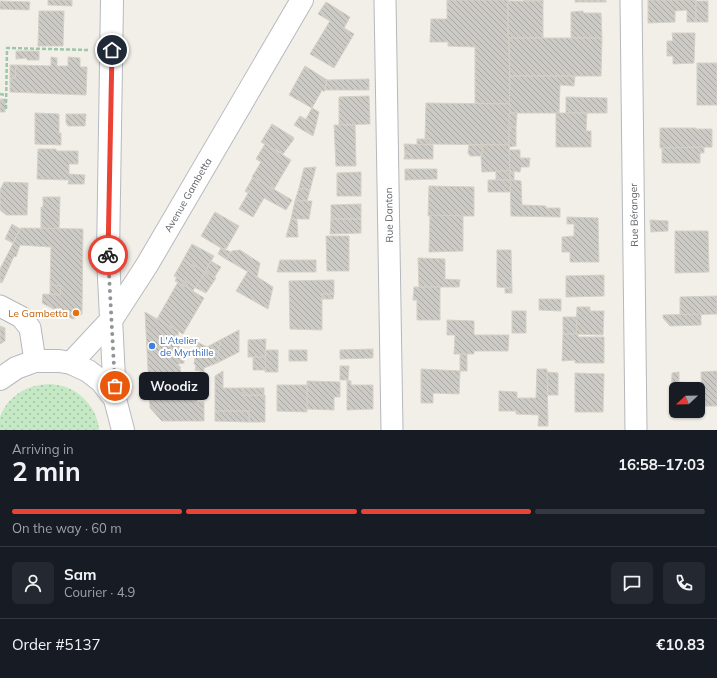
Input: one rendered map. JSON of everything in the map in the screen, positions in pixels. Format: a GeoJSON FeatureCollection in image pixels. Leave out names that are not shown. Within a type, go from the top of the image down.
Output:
{"type":"FeatureCollection","features":[{"type":"Feature","properties":{"kind":"street"},"geometry":{"type":"LineString","coordinates":[[112,0],[108,257],[115,399],[123,430]]}},
{"type":"Feature","properties":{"kind":"street","name":"Avenue Gambetta"},"geometry":{"type":"LineString","coordinates":[[71,363],[112,319],[146,265],[302,0]]}},
{"type":"Feature","properties":{"kind":"street","name":"Rue Danton"},"geometry":{"type":"LineString","coordinates":[[385,0],[392,430]]}},
{"type":"Feature","properties":{"kind":"street","name":"Rue Béranger"},"geometry":{"type":"LineString","coordinates":[[631,0],[636,430]]}},
{"type":"Feature","properties":{"kind":"street"},"geometry":{"type":"LineString","coordinates":[[0,306],[21,317],[30,328],[35,361]]}},
{"type":"Feature","properties":{"kind":"street"},"geometry":{"type":"LineString","coordinates":[[0,379],[16,368],[35,361],[59,361],[71,363],[88,371],[101,381],[115,399]]}},
{"type":"Feature","properties":{"kind":"path"},"geometry":{"type":"LineString","coordinates":[[6,109],[7,48],[112,50]]}},
{"type":"Feature","properties":{"kind":"path"},"geometry":{"type":"LineString","coordinates":[[0,94],[6,95]]}},
{"type":"Feature","properties":{"kind":"green space"},"geometry":{"type":"Polygon","coordinates":[[[51,384],[63,386],[82,397],[88,403],[96,416],[99,430],[0,430],[1,414],[12,399],[22,391],[32,387],[51,384]]]}},
{"type":"Feature","properties":{"kind":"building"},"geometry":{"type":"Polygon","coordinates":[[[48,0],[72,0],[72,6],[48,5],[48,0]]]}},
{"type":"Feature","properties":{"kind":"building"},"geometry":{"type":"Polygon","coordinates":[[[447,0],[509,0],[508,38],[510,104],[475,103],[475,47],[448,46],[448,42],[430,42],[431,19],[447,19],[447,0]]]}},
{"type":"Feature","properties":{"kind":"building"},"geometry":{"type":"Polygon","coordinates":[[[543,0],[543,1],[524,1],[543,0]]]}},
{"type":"Feature","properties":{"kind":"building"},"geometry":{"type":"Polygon","coordinates":[[[575,0],[606,0],[606,2],[575,2],[575,0]]]}},
{"type":"Feature","properties":{"kind":"building"},"geometry":{"type":"Polygon","coordinates":[[[648,0],[696,0],[696,22],[687,22],[687,10],[675,11],[675,22],[648,23],[648,0]]]}},
{"type":"Feature","properties":{"kind":"building"},"geometry":{"type":"Polygon","coordinates":[[[0,1],[30,2],[29,10],[0,9],[0,1]]]}},
{"type":"Feature","properties":{"kind":"building"},"geometry":{"type":"Polygon","coordinates":[[[508,1],[543,1],[543,38],[508,38],[508,1]]]}},
{"type":"Feature","properties":{"kind":"building"},"geometry":{"type":"Polygon","coordinates":[[[696,1],[708,1],[708,22],[696,22],[696,1]]]}},
{"type":"Feature","properties":{"kind":"building"},"geometry":{"type":"Polygon","coordinates":[[[326,2],[350,17],[344,28],[354,34],[334,68],[310,54],[330,21],[318,14],[326,2]]]}},
{"type":"Feature","properties":{"kind":"building"},"geometry":{"type":"Polygon","coordinates":[[[39,11],[64,11],[63,46],[38,46],[39,11]]]}},
{"type":"Feature","properties":{"kind":"building"},"geometry":{"type":"Polygon","coordinates":[[[583,11],[583,13],[601,13],[602,38],[571,38],[571,12],[583,11]]]}},
{"type":"Feature","properties":{"kind":"building"},"geometry":{"type":"Polygon","coordinates":[[[672,33],[695,33],[694,63],[673,64],[673,56],[667,56],[667,41],[673,41],[672,33]]]}},
{"type":"Feature","properties":{"kind":"building"},"geometry":{"type":"Polygon","coordinates":[[[509,38],[602,38],[601,76],[510,76],[509,38]]]}},
{"type":"Feature","properties":{"kind":"building"},"geometry":{"type":"Polygon","coordinates":[[[16,51],[39,51],[39,60],[27,60],[27,58],[16,59],[16,51]]]}},
{"type":"Feature","properties":{"kind":"building"},"geometry":{"type":"Polygon","coordinates":[[[51,57],[57,58],[57,66],[68,66],[68,57],[80,58],[80,67],[87,67],[86,95],[10,92],[10,78],[15,78],[16,65],[51,66],[51,57]]]}},
{"type":"Feature","properties":{"kind":"building"},"geometry":{"type":"Polygon","coordinates":[[[697,63],[717,63],[717,105],[697,105],[697,63]]]}},
{"type":"Feature","properties":{"kind":"building"},"geometry":{"type":"Polygon","coordinates":[[[10,65],[16,65],[15,78],[10,78],[10,65]]]}},
{"type":"Feature","properties":{"kind":"building"},"geometry":{"type":"Polygon","coordinates":[[[305,66],[327,80],[324,92],[322,90],[312,108],[289,95],[305,66]]]}},
{"type":"Feature","properties":{"kind":"building"},"geometry":{"type":"Polygon","coordinates":[[[510,76],[575,76],[574,86],[560,85],[559,113],[509,113],[510,76]]]}},
{"type":"Feature","properties":{"kind":"building"},"geometry":{"type":"Polygon","coordinates":[[[369,79],[369,90],[325,90],[327,80],[369,79]]]}},
{"type":"Feature","properties":{"kind":"building"},"geometry":{"type":"Polygon","coordinates":[[[369,96],[370,124],[339,125],[339,97],[369,96]]]}},
{"type":"Feature","properties":{"kind":"building"},"geometry":{"type":"Polygon","coordinates":[[[566,97],[607,98],[607,113],[566,113],[566,97]]]}},
{"type":"Feature","properties":{"kind":"building"},"geometry":{"type":"Polygon","coordinates":[[[0,99],[6,99],[5,112],[0,112],[0,99]]]}},
{"type":"Feature","properties":{"kind":"building"},"geometry":{"type":"Polygon","coordinates":[[[426,103],[510,104],[509,145],[430,144],[430,139],[425,139],[426,103]]]}},
{"type":"Feature","properties":{"kind":"building"},"geometry":{"type":"Polygon","coordinates":[[[312,108],[319,112],[316,125],[306,119],[312,108]]]}},
{"type":"Feature","properties":{"kind":"building"},"geometry":{"type":"Polygon","coordinates":[[[35,113],[59,114],[59,133],[61,133],[61,145],[35,144],[35,113]]]}},
{"type":"Feature","properties":{"kind":"building"},"geometry":{"type":"Polygon","coordinates":[[[509,113],[517,113],[516,127],[509,127],[509,113]]]}},
{"type":"Feature","properties":{"kind":"building"},"geometry":{"type":"Polygon","coordinates":[[[556,113],[587,113],[586,131],[591,131],[591,147],[556,147],[556,113]]]}},
{"type":"Feature","properties":{"kind":"building"},"geometry":{"type":"Polygon","coordinates":[[[66,114],[86,114],[85,126],[68,126],[66,123],[66,114]]]}},
{"type":"Feature","properties":{"kind":"building"},"geometry":{"type":"Polygon","coordinates":[[[300,116],[316,125],[313,136],[294,125],[300,116]]]}},
{"type":"Feature","properties":{"kind":"building"},"geometry":{"type":"Polygon","coordinates":[[[272,124],[294,139],[283,154],[261,142],[272,124]]]}},
{"type":"Feature","properties":{"kind":"building"},"geometry":{"type":"Polygon","coordinates":[[[334,125],[355,125],[356,166],[336,166],[334,125]]]}},
{"type":"Feature","properties":{"kind":"building"},"geometry":{"type":"Polygon","coordinates":[[[509,127],[516,127],[516,146],[509,147],[509,127]]]}},
{"type":"Feature","properties":{"kind":"building"},"geometry":{"type":"Polygon","coordinates":[[[660,128],[712,129],[712,147],[660,148],[660,128]]]}},
{"type":"Feature","properties":{"kind":"building"},"geometry":{"type":"Polygon","coordinates":[[[417,139],[430,139],[430,144],[417,145],[417,139]]]}},
{"type":"Feature","properties":{"kind":"building"},"geometry":{"type":"Polygon","coordinates":[[[265,144],[291,160],[274,189],[252,177],[261,162],[256,159],[265,144]]]}},
{"type":"Feature","properties":{"kind":"building"},"geometry":{"type":"Polygon","coordinates":[[[404,144],[433,145],[433,159],[411,159],[411,154],[405,154],[404,144]]]}},
{"type":"Feature","properties":{"kind":"building"},"geometry":{"type":"Polygon","coordinates":[[[469,145],[483,145],[481,156],[470,156],[468,153],[469,145]]]}},
{"type":"Feature","properties":{"kind":"building"},"geometry":{"type":"Polygon","coordinates":[[[483,145],[509,145],[510,171],[482,172],[481,156],[483,145]]]}},
{"type":"Feature","properties":{"kind":"building"},"geometry":{"type":"Polygon","coordinates":[[[704,147],[704,153],[700,153],[700,163],[662,163],[662,148],[704,147]]]}},
{"type":"Feature","properties":{"kind":"building"},"geometry":{"type":"Polygon","coordinates":[[[38,149],[78,151],[78,164],[69,164],[69,174],[85,175],[84,184],[68,184],[69,180],[37,179],[38,149]]]}},
{"type":"Feature","properties":{"kind":"building"},"geometry":{"type":"Polygon","coordinates":[[[509,150],[520,150],[520,158],[530,158],[529,167],[521,167],[520,172],[510,171],[509,150]]]}},
{"type":"Feature","properties":{"kind":"building"},"geometry":{"type":"Polygon","coordinates":[[[405,154],[411,154],[411,159],[404,159],[405,154]]]}},
{"type":"Feature","properties":{"kind":"building"},"geometry":{"type":"Polygon","coordinates":[[[316,167],[310,190],[299,188],[304,168],[316,167]]]}},
{"type":"Feature","properties":{"kind":"building"},"geometry":{"type":"Polygon","coordinates":[[[405,169],[437,169],[437,179],[405,180],[405,169]]]}},
{"type":"Feature","properties":{"kind":"building"},"geometry":{"type":"Polygon","coordinates":[[[496,171],[510,171],[510,180],[496,180],[496,171]]]}},
{"type":"Feature","properties":{"kind":"building"},"geometry":{"type":"Polygon","coordinates":[[[510,171],[514,172],[514,180],[521,181],[522,205],[560,208],[560,217],[511,216],[510,171]]]}},
{"type":"Feature","properties":{"kind":"building"},"geometry":{"type":"Polygon","coordinates":[[[361,172],[361,196],[337,196],[337,173],[361,172]]]}},
{"type":"Feature","properties":{"kind":"building"},"geometry":{"type":"Polygon","coordinates":[[[253,177],[292,200],[286,210],[264,198],[253,217],[239,209],[251,188],[248,186],[253,177]]]}},
{"type":"Feature","properties":{"kind":"building"},"geometry":{"type":"Polygon","coordinates":[[[488,180],[511,180],[510,192],[488,192],[488,180]]]}},
{"type":"Feature","properties":{"kind":"building"},"geometry":{"type":"Polygon","coordinates":[[[4,182],[28,183],[27,215],[6,215],[0,210],[0,190],[4,182]]]}},
{"type":"Feature","properties":{"kind":"building"},"geometry":{"type":"Polygon","coordinates":[[[248,186],[251,188],[248,193],[245,191],[248,186]]]}},
{"type":"Feature","properties":{"kind":"building"},"geometry":{"type":"Polygon","coordinates":[[[429,186],[474,187],[474,216],[428,216],[429,186]]]}},
{"type":"Feature","properties":{"kind":"building"},"geometry":{"type":"Polygon","coordinates":[[[299,188],[310,190],[307,201],[295,201],[299,188]]]}},
{"type":"Feature","properties":{"kind":"building"},"geometry":{"type":"Polygon","coordinates":[[[43,197],[60,197],[59,229],[41,228],[41,207],[43,207],[43,197]]]}},
{"type":"Feature","properties":{"kind":"building"},"geometry":{"type":"Polygon","coordinates":[[[295,201],[312,201],[309,219],[291,219],[295,201]]]}},
{"type":"Feature","properties":{"kind":"building"},"geometry":{"type":"Polygon","coordinates":[[[361,204],[361,219],[331,219],[331,205],[361,204]]]}},
{"type":"Feature","properties":{"kind":"building"},"geometry":{"type":"Polygon","coordinates":[[[215,212],[239,226],[226,249],[221,248],[201,236],[215,212]]]}},
{"type":"Feature","properties":{"kind":"building"},"geometry":{"type":"Polygon","coordinates":[[[430,215],[463,216],[463,251],[429,252],[430,215]]]}},
{"type":"Feature","properties":{"kind":"building"},"geometry":{"type":"Polygon","coordinates":[[[567,217],[598,218],[599,262],[570,262],[570,252],[562,252],[562,237],[574,236],[574,224],[567,224],[567,217]]]}},
{"type":"Feature","properties":{"kind":"building"},"geometry":{"type":"Polygon","coordinates":[[[291,219],[297,220],[298,237],[286,237],[291,219]]]}},
{"type":"Feature","properties":{"kind":"building"},"geometry":{"type":"Polygon","coordinates":[[[331,219],[361,219],[361,233],[330,234],[331,219]]]}},
{"type":"Feature","properties":{"kind":"building"},"geometry":{"type":"Polygon","coordinates":[[[650,220],[668,221],[668,231],[651,232],[650,220]]]}},
{"type":"Feature","properties":{"kind":"building"},"geometry":{"type":"Polygon","coordinates":[[[12,224],[20,229],[13,243],[5,239],[12,224]]]}},
{"type":"Feature","properties":{"kind":"building"},"geometry":{"type":"Polygon","coordinates":[[[21,228],[83,229],[82,314],[73,319],[42,303],[43,294],[60,295],[61,286],[50,285],[51,247],[20,245],[16,257],[14,256],[2,283],[0,282],[0,269],[21,228]]]}},
{"type":"Feature","properties":{"kind":"building"},"geometry":{"type":"Polygon","coordinates":[[[675,231],[708,231],[709,272],[675,273],[675,231]]]}},
{"type":"Feature","properties":{"kind":"building"},"geometry":{"type":"Polygon","coordinates":[[[326,236],[349,236],[349,271],[327,271],[326,236]]]}},
{"type":"Feature","properties":{"kind":"building"},"geometry":{"type":"Polygon","coordinates":[[[192,244],[214,256],[205,272],[183,260],[192,244]]]}},
{"type":"Feature","properties":{"kind":"building"},"geometry":{"type":"Polygon","coordinates":[[[221,248],[231,252],[226,259],[218,254],[221,248]]]}},
{"type":"Feature","properties":{"kind":"building"},"geometry":{"type":"Polygon","coordinates":[[[240,250],[260,263],[257,277],[226,259],[232,251],[240,250]]]}},
{"type":"Feature","properties":{"kind":"building"},"geometry":{"type":"Polygon","coordinates":[[[497,250],[511,250],[512,288],[497,287],[497,250]]]}},
{"type":"Feature","properties":{"kind":"building"},"geometry":{"type":"Polygon","coordinates":[[[418,258],[445,259],[445,279],[460,280],[459,287],[419,287],[418,258]]]}},
{"type":"Feature","properties":{"kind":"building"},"geometry":{"type":"Polygon","coordinates":[[[183,260],[205,272],[196,288],[174,276],[183,260]]]}},
{"type":"Feature","properties":{"kind":"building"},"geometry":{"type":"Polygon","coordinates":[[[280,260],[316,260],[316,272],[277,272],[280,260]]]}},
{"type":"Feature","properties":{"kind":"building"},"geometry":{"type":"Polygon","coordinates":[[[211,261],[221,267],[214,278],[205,272],[211,261]]]}},
{"type":"Feature","properties":{"kind":"building"},"geometry":{"type":"Polygon","coordinates":[[[248,271],[273,287],[268,309],[236,291],[248,271]]]}},
{"type":"Feature","properties":{"kind":"building"},"geometry":{"type":"Polygon","coordinates":[[[205,272],[216,278],[206,293],[196,288],[205,272]]]}},
{"type":"Feature","properties":{"kind":"building"},"geometry":{"type":"Polygon","coordinates":[[[604,275],[604,296],[566,297],[566,276],[604,275]]]}},
{"type":"Feature","properties":{"kind":"building"},"geometry":{"type":"Polygon","coordinates":[[[177,277],[195,287],[193,291],[175,281],[177,277]]]}},
{"type":"Feature","properties":{"kind":"building"},"geometry":{"type":"Polygon","coordinates":[[[334,280],[334,294],[322,294],[322,330],[290,329],[289,281],[334,280]]]}},
{"type":"Feature","properties":{"kind":"building"},"geometry":{"type":"Polygon","coordinates":[[[178,282],[204,298],[183,334],[157,319],[178,282]]]}},
{"type":"Feature","properties":{"kind":"building"},"geometry":{"type":"Polygon","coordinates":[[[50,285],[61,286],[60,295],[50,294],[50,285]]]}},
{"type":"Feature","properties":{"kind":"building"},"geometry":{"type":"Polygon","coordinates":[[[414,287],[440,287],[440,320],[417,320],[417,300],[413,300],[414,287]]]}},
{"type":"Feature","properties":{"kind":"building"},"geometry":{"type":"Polygon","coordinates":[[[505,288],[512,288],[512,293],[505,293],[505,288]]]}},
{"type":"Feature","properties":{"kind":"building"},"geometry":{"type":"Polygon","coordinates":[[[322,294],[334,294],[333,299],[322,299],[322,294]]]}},
{"type":"Feature","properties":{"kind":"building"},"geometry":{"type":"Polygon","coordinates":[[[717,296],[717,314],[680,315],[680,297],[717,296]]]}},
{"type":"Feature","properties":{"kind":"building"},"geometry":{"type":"Polygon","coordinates":[[[539,299],[561,299],[561,311],[539,310],[539,299]]]}},
{"type":"Feature","properties":{"kind":"building"},"geometry":{"type":"Polygon","coordinates":[[[577,307],[590,307],[590,311],[604,311],[603,335],[576,334],[577,307]]]}},
{"type":"Feature","properties":{"kind":"building"},"geometry":{"type":"Polygon","coordinates":[[[512,311],[526,311],[526,333],[512,333],[512,311]]]}},
{"type":"Feature","properties":{"kind":"building"},"geometry":{"type":"Polygon","coordinates":[[[145,312],[178,331],[180,360],[184,360],[184,363],[178,364],[178,366],[180,366],[182,389],[178,390],[178,398],[197,397],[197,402],[204,402],[204,421],[162,421],[150,408],[145,312]]]}},
{"type":"Feature","properties":{"kind":"building"},"geometry":{"type":"Polygon","coordinates":[[[701,314],[701,325],[670,326],[663,318],[663,315],[701,314]]]}},
{"type":"Feature","properties":{"kind":"building"},"geometry":{"type":"Polygon","coordinates":[[[563,317],[577,317],[576,334],[563,334],[563,317]]]}},
{"type":"Feature","properties":{"kind":"building"},"geometry":{"type":"Polygon","coordinates":[[[447,320],[474,321],[474,335],[509,335],[508,351],[474,351],[474,354],[454,354],[455,335],[447,335],[447,320]]]}},
{"type":"Feature","properties":{"kind":"building"},"geometry":{"type":"Polygon","coordinates":[[[0,326],[5,328],[5,341],[0,344],[0,326]]]}},
{"type":"Feature","properties":{"kind":"building"},"geometry":{"type":"Polygon","coordinates":[[[239,330],[239,352],[217,363],[220,340],[239,330]]]}},
{"type":"Feature","properties":{"kind":"building"},"geometry":{"type":"Polygon","coordinates":[[[563,334],[578,334],[578,337],[604,337],[604,363],[575,363],[575,360],[562,361],[563,334]]]}},
{"type":"Feature","properties":{"kind":"building"},"geometry":{"type":"Polygon","coordinates":[[[266,339],[265,357],[248,357],[248,340],[266,339]]]}},
{"type":"Feature","properties":{"kind":"building"},"geometry":{"type":"Polygon","coordinates":[[[220,340],[217,363],[204,368],[204,372],[195,370],[196,365],[194,364],[197,342],[207,347],[220,340]]]}},
{"type":"Feature","properties":{"kind":"building"},"geometry":{"type":"Polygon","coordinates":[[[373,349],[373,358],[340,359],[340,350],[373,349]]]}},
{"type":"Feature","properties":{"kind":"building"},"geometry":{"type":"Polygon","coordinates":[[[266,350],[278,350],[278,372],[265,372],[266,350]]]}},
{"type":"Feature","properties":{"kind":"building"},"geometry":{"type":"Polygon","coordinates":[[[289,350],[307,350],[307,361],[289,361],[289,350]]]}},
{"type":"Feature","properties":{"kind":"building"},"geometry":{"type":"Polygon","coordinates":[[[460,354],[467,354],[467,371],[460,371],[460,354]]]}},
{"type":"Feature","properties":{"kind":"building"},"geometry":{"type":"Polygon","coordinates":[[[253,357],[265,357],[266,370],[253,370],[253,357]]]}},
{"type":"Feature","properties":{"kind":"building"},"geometry":{"type":"Polygon","coordinates":[[[340,366],[349,366],[348,380],[340,380],[340,366]]]}},
{"type":"Feature","properties":{"kind":"building"},"geometry":{"type":"Polygon","coordinates":[[[421,369],[460,371],[459,394],[433,393],[433,403],[421,403],[421,369]]]}},
{"type":"Feature","properties":{"kind":"building"},"geometry":{"type":"Polygon","coordinates":[[[537,369],[547,369],[548,426],[538,426],[539,415],[516,414],[516,411],[499,411],[499,391],[517,392],[517,398],[536,398],[537,369]]]}},
{"type":"Feature","properties":{"kind":"building"},"geometry":{"type":"Polygon","coordinates":[[[223,371],[223,388],[243,388],[243,395],[265,395],[265,422],[249,422],[249,411],[215,411],[215,376],[223,371]]]}},
{"type":"Feature","properties":{"kind":"building"},"geometry":{"type":"Polygon","coordinates":[[[717,371],[717,406],[705,406],[705,382],[701,382],[701,372],[717,371]]]}},
{"type":"Feature","properties":{"kind":"building"},"geometry":{"type":"Polygon","coordinates":[[[547,372],[558,373],[558,395],[548,395],[547,372]]]}},
{"type":"Feature","properties":{"kind":"building"},"geometry":{"type":"Polygon","coordinates":[[[679,372],[679,382],[672,382],[672,373],[679,372]]]}},
{"type":"Feature","properties":{"kind":"building"},"geometry":{"type":"Polygon","coordinates":[[[575,373],[604,374],[603,412],[575,412],[575,373]]]}},
{"type":"Feature","properties":{"kind":"building"},"geometry":{"type":"Polygon","coordinates":[[[347,380],[351,381],[351,385],[373,385],[373,409],[347,410],[347,380]]]}},
{"type":"Feature","properties":{"kind":"building"},"geometry":{"type":"Polygon","coordinates":[[[307,381],[340,382],[340,397],[334,397],[334,410],[307,409],[307,381]]]}},
{"type":"Feature","properties":{"kind":"building"},"geometry":{"type":"Polygon","coordinates":[[[182,382],[199,382],[196,390],[197,397],[178,398],[178,390],[182,389],[182,382]]]}},
{"type":"Feature","properties":{"kind":"building"},"geometry":{"type":"Polygon","coordinates":[[[277,385],[307,385],[307,412],[277,411],[277,385]]]}},
{"type":"Feature","properties":{"kind":"building"},"geometry":{"type":"Polygon","coordinates":[[[243,388],[264,388],[264,395],[243,395],[243,388]]]}},
{"type":"Feature","properties":{"kind":"building"},"geometry":{"type":"Polygon","coordinates":[[[215,411],[249,411],[249,422],[215,421],[215,411]]]}},
{"type":"Feature","properties":{"kind":"way so far"},"geometry":{"type":"LineString","coordinates":[[108,255],[115,386]]}},
{"type":"Feature","properties":{"kind":"place","name":"Le Gambetta"},"geometry":{"type":"Point","coordinates":[76,313]}},
{"type":"Feature","properties":{"kind":"place","name":"L'Atelier de Myrthille"},"geometry":{"type":"Point","coordinates":[152,346]}},
{"type":"Feature","properties":{"kind":"place","name":"Woodiz"},"geometry":{"type":"Point","coordinates":[115,386]}},
{"type":"Feature","properties":{"kind":"route"},"geometry":{"type":"LineString","coordinates":[[108,255],[112,50]]}}]}
